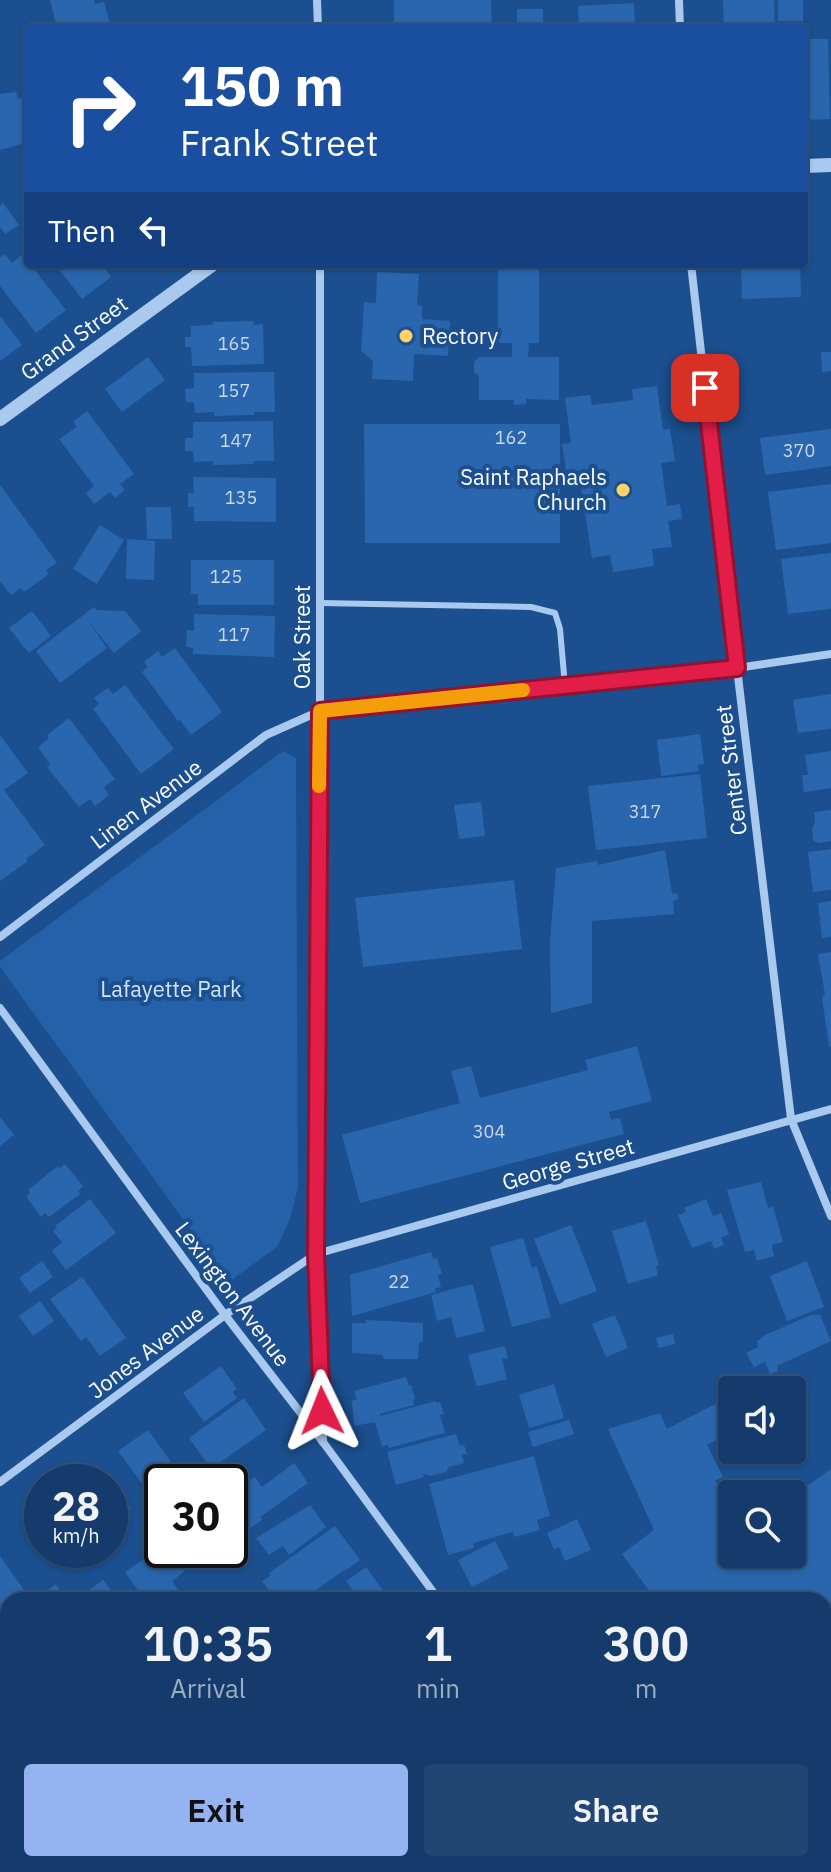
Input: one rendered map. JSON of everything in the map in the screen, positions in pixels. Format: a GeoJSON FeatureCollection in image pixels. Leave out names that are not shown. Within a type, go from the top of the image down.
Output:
{"type":"FeatureCollection","features":[{"type":"Feature","properties":{"kind":"street"},"geometry":{"type":"LineString","coordinates":[[317,0],[318,24]]}},
{"type":"Feature","properties":{"kind":"street"},"geometry":{"type":"LineString","coordinates":[[679,0],[680,24]]}},
{"type":"Feature","properties":{"kind":"street"},"geometry":{"type":"LineString","coordinates":[[808,166],[831,165]]}},
{"type":"Feature","properties":{"kind":"street","name":"Grand Street"},"geometry":{"type":"LineString","coordinates":[[0,419],[208,268]]}},
{"type":"Feature","properties":{"kind":"street","name":"Oak Street"},"geometry":{"type":"LineString","coordinates":[[320,268],[316,1254],[323,1442]]}},
{"type":"Feature","properties":{"kind":"street","name":"Center Street"},"geometry":{"type":"LineString","coordinates":[[691,268],[791,1119],[831,1216]]}},
{"type":"Feature","properties":{"kind":"street","name":"Linen Avenue"},"geometry":{"type":"LineString","coordinates":[[0,937],[266,735],[320,711],[737,668],[831,654]]}},
{"type":"Feature","properties":{"kind":"street","name":"Lexington Avenue"},"geometry":{"type":"LineString","coordinates":[[0,1008],[433,1592]]}},
{"type":"Feature","properties":{"kind":"street","name":"George Street"},"geometry":{"type":"LineString","coordinates":[[316,1254],[831,1109]]}},
{"type":"Feature","properties":{"kind":"street","name":"Jones Avenue"},"geometry":{"type":"LineString","coordinates":[[0,1482],[225,1315],[316,1254]]}},
{"type":"Feature","properties":{"kind":"lane"},"geometry":{"type":"LineString","coordinates":[[320,603],[531,607],[555,613],[560,629],[565,686]]}},
{"type":"Feature","properties":{"kind":"green space","name":"Lafayette Park"},"geometry":{"type":"Polygon","coordinates":[[[283,751],[296,758],[298,1188],[290,1219],[277,1247],[233,1279],[223,1274],[0,967],[0,961],[283,751]]]}},
{"type":"Feature","properties":{"kind":"building"},"geometry":{"type":"Polygon","coordinates":[[[50,0],[104,2],[110,24],[56,24],[50,0]]]}},
{"type":"Feature","properties":{"kind":"building"},"geometry":{"type":"Polygon","coordinates":[[[394,0],[491,0],[492,24],[394,24],[394,0]]]}},
{"type":"Feature","properties":{"kind":"building"},"geometry":{"type":"Polygon","coordinates":[[[723,0],[774,0],[775,24],[724,24],[723,0]]]}},
{"type":"Feature","properties":{"kind":"building"},"geometry":{"type":"Polygon","coordinates":[[[778,0],[803,0],[803,21],[778,21],[778,0]]]}},
{"type":"Feature","properties":{"kind":"building"},"geometry":{"type":"Polygon","coordinates":[[[634,3],[635,24],[579,24],[578,6],[634,3]]]}},
{"type":"Feature","properties":{"kind":"building"},"geometry":{"type":"Polygon","coordinates":[[[517,9],[543,9],[543,24],[517,24],[517,9]]]}},
{"type":"Feature","properties":{"kind":"building"},"geometry":{"type":"Polygon","coordinates":[[[808,39],[828,39],[830,119],[808,120],[808,39]]]}},
{"type":"Feature","properties":{"kind":"building"},"geometry":{"type":"Polygon","coordinates":[[[16,92],[18,99],[24,98],[24,143],[0,150],[0,94],[16,92]]]}},
{"type":"Feature","properties":{"kind":"building"},"geometry":{"type":"Polygon","coordinates":[[[3,203],[19,225],[5,234],[0,227],[0,206],[3,203]]]}},
{"type":"Feature","properties":{"kind":"building"},"geometry":{"type":"Polygon","coordinates":[[[5,254],[12,263],[23,254],[24,268],[33,268],[66,310],[36,333],[0,286],[0,258],[5,254]]]}},
{"type":"Feature","properties":{"kind":"building"},"geometry":{"type":"Polygon","coordinates":[[[58,268],[105,268],[111,277],[82,299],[58,268]]]}},
{"type":"Feature","properties":{"kind":"building"},"geometry":{"type":"Polygon","coordinates":[[[498,268],[539,268],[539,343],[529,343],[528,357],[559,357],[559,400],[526,399],[526,404],[514,405],[514,400],[479,400],[479,376],[474,372],[474,362],[479,357],[512,357],[512,343],[498,343],[498,268]]]}},
{"type":"Feature","properties":{"kind":"building"},"geometry":{"type":"Polygon","coordinates":[[[741,268],[800,268],[801,297],[742,299],[741,268]]]}},
{"type":"Feature","properties":{"kind":"building","name":"Rectory"},"geometry":{"type":"Polygon","coordinates":[[[377,272],[419,274],[417,305],[422,306],[422,319],[450,321],[448,356],[414,354],[413,381],[372,379],[373,361],[361,351],[364,302],[376,303],[377,272]]]}},
{"type":"Feature","properties":{"kind":"building"},"geometry":{"type":"Polygon","coordinates":[[[0,316],[22,345],[0,361],[0,316]]]}},
{"type":"Feature","properties":{"kind":"building"},"geometry":{"type":"Polygon","coordinates":[[[253,321],[253,325],[263,324],[264,364],[192,366],[191,347],[185,347],[185,337],[191,337],[191,326],[253,321]]]}},
{"type":"Feature","properties":{"kind":"building"},"geometry":{"type":"Polygon","coordinates":[[[821,352],[831,352],[831,371],[822,372],[821,352]]]}},
{"type":"Feature","properties":{"kind":"building"},"geometry":{"type":"Polygon","coordinates":[[[148,357],[165,380],[122,412],[105,389],[148,357]]]}},
{"type":"Feature","properties":{"kind":"building"},"geometry":{"type":"Polygon","coordinates":[[[274,372],[275,412],[214,416],[214,412],[195,413],[194,402],[186,402],[185,389],[194,388],[194,373],[274,372]]]}},
{"type":"Feature","properties":{"kind":"building","name":"Saint Raphaels Church"},"geometry":{"type":"Polygon","coordinates":[[[657,386],[663,430],[670,429],[675,461],[661,463],[667,506],[680,504],[682,519],[668,521],[672,547],[652,549],[654,566],[613,572],[610,555],[592,558],[579,474],[567,476],[562,444],[571,443],[565,398],[590,395],[592,405],[633,400],[632,389],[657,386]]]}},
{"type":"Feature","properties":{"kind":"building"},"geometry":{"type":"Polygon","coordinates":[[[87,411],[134,474],[120,484],[125,490],[115,498],[110,492],[94,504],[86,493],[94,486],[59,439],[77,427],[73,422],[87,411]]]}},
{"type":"Feature","properties":{"kind":"building"},"geometry":{"type":"Polygon","coordinates":[[[273,421],[274,461],[213,465],[213,461],[194,462],[193,451],[185,451],[185,438],[193,438],[193,422],[273,421]]]}},
{"type":"Feature","properties":{"kind":"building"},"geometry":{"type":"Polygon","coordinates":[[[364,424],[560,424],[560,543],[365,543],[364,424]]]}},
{"type":"Feature","properties":{"kind":"building"},"geometry":{"type":"Polygon","coordinates":[[[831,429],[831,466],[765,475],[760,438],[831,429]]]}},
{"type":"Feature","properties":{"kind":"building"},"geometry":{"type":"Polygon","coordinates":[[[193,477],[276,478],[276,522],[194,521],[194,507],[188,507],[188,493],[194,493],[193,477]]]}},
{"type":"Feature","properties":{"kind":"building"},"geometry":{"type":"Polygon","coordinates":[[[831,484],[831,543],[776,550],[768,492],[831,484]]]}},
{"type":"Feature","properties":{"kind":"building"},"geometry":{"type":"Polygon","coordinates":[[[0,485],[57,563],[46,570],[49,574],[24,592],[21,588],[11,595],[0,581],[0,485]]]}},
{"type":"Feature","properties":{"kind":"building"},"geometry":{"type":"Polygon","coordinates":[[[146,507],[171,507],[172,539],[147,539],[146,507]]]}},
{"type":"Feature","properties":{"kind":"building"},"geometry":{"type":"Polygon","coordinates":[[[100,525],[124,540],[97,584],[73,569],[100,525]]]}},
{"type":"Feature","properties":{"kind":"building"},"geometry":{"type":"Polygon","coordinates":[[[127,539],[155,541],[154,580],[126,579],[127,539]]]}},
{"type":"Feature","properties":{"kind":"building"},"geometry":{"type":"Polygon","coordinates":[[[831,553],[831,609],[788,614],[781,559],[831,553]]]}},
{"type":"Feature","properties":{"kind":"building"},"geometry":{"type":"Polygon","coordinates":[[[191,560],[274,560],[274,605],[198,605],[198,594],[191,594],[191,560]]]}},
{"type":"Feature","properties":{"kind":"building"},"geometry":{"type":"Polygon","coordinates":[[[94,607],[96,610],[125,611],[141,631],[114,653],[89,622],[107,648],[60,683],[36,651],[94,607]]]}},
{"type":"Feature","properties":{"kind":"building"},"geometry":{"type":"Polygon","coordinates":[[[32,611],[51,636],[29,653],[9,628],[32,611]]]}},
{"type":"Feature","properties":{"kind":"building"},"geometry":{"type":"Polygon","coordinates":[[[194,614],[275,616],[274,657],[193,654],[193,648],[186,647],[187,630],[194,631],[194,614]]]}},
{"type":"Feature","properties":{"kind":"building"},"geometry":{"type":"Polygon","coordinates":[[[175,648],[222,712],[191,735],[142,672],[148,667],[144,662],[158,651],[162,657],[175,648]]]}},
{"type":"Feature","properties":{"kind":"building"},"geometry":{"type":"Polygon","coordinates":[[[125,685],[174,749],[141,774],[93,709],[99,704],[94,698],[108,688],[113,694],[125,685]]]}},
{"type":"Feature","properties":{"kind":"building"},"geometry":{"type":"Polygon","coordinates":[[[831,694],[831,729],[798,733],[793,700],[831,694]]]}},
{"type":"Feature","properties":{"kind":"building"},"geometry":{"type":"Polygon","coordinates":[[[69,718],[115,779],[104,787],[109,795],[95,806],[90,799],[79,807],[47,767],[50,764],[38,747],[49,738],[47,735],[69,718]]]}},
{"type":"Feature","properties":{"kind":"building"},"geometry":{"type":"Polygon","coordinates":[[[700,734],[704,764],[698,765],[699,771],[661,776],[657,740],[700,734]]]}},
{"type":"Feature","properties":{"kind":"building"},"geometry":{"type":"Polygon","coordinates":[[[0,735],[28,773],[4,790],[45,845],[0,881],[0,735]]]}},
{"type":"Feature","properties":{"kind":"building"},"geometry":{"type":"Polygon","coordinates":[[[831,751],[831,788],[804,792],[802,775],[808,775],[805,755],[831,751]]]}},
{"type":"Feature","properties":{"kind":"building"},"geometry":{"type":"Polygon","coordinates":[[[700,774],[707,838],[596,850],[588,786],[700,774]]]}},
{"type":"Feature","properties":{"kind":"building"},"geometry":{"type":"Polygon","coordinates":[[[481,802],[485,836],[459,839],[454,805],[481,802]]]}},
{"type":"Feature","properties":{"kind":"building"},"geometry":{"type":"Polygon","coordinates":[[[831,810],[831,841],[818,843],[813,840],[814,812],[831,810]]]}},
{"type":"Feature","properties":{"kind":"building"},"geometry":{"type":"Polygon","coordinates":[[[831,849],[831,890],[813,892],[808,852],[831,849]]]}},
{"type":"Feature","properties":{"kind":"building"},"geometry":{"type":"Polygon","coordinates":[[[665,850],[672,893],[678,894],[678,899],[673,901],[674,914],[592,921],[592,1003],[551,1013],[550,941],[556,868],[597,861],[598,865],[665,850]]]}},
{"type":"Feature","properties":{"kind":"building"},"geometry":{"type":"Polygon","coordinates":[[[514,880],[522,949],[363,967],[355,898],[514,880]]]}},
{"type":"Feature","properties":{"kind":"building"},"geometry":{"type":"Polygon","coordinates":[[[831,901],[831,937],[822,938],[818,903],[831,901]]]}},
{"type":"Feature","properties":{"kind":"building"},"geometry":{"type":"Polygon","coordinates":[[[831,952],[831,1046],[829,1046],[818,954],[831,952]]]}},
{"type":"Feature","properties":{"kind":"building"},"geometry":{"type":"Polygon","coordinates":[[[637,1046],[652,1101],[609,1112],[611,1120],[620,1118],[624,1134],[360,1203],[342,1135],[460,1103],[451,1071],[471,1066],[480,1098],[588,1070],[585,1060],[637,1046]]]}},
{"type":"Feature","properties":{"kind":"building"},"geometry":{"type":"Polygon","coordinates":[[[0,1117],[14,1135],[0,1146],[0,1117]]]}},
{"type":"Feature","properties":{"kind":"building"},"geometry":{"type":"Polygon","coordinates":[[[65,1164],[83,1186],[78,1191],[80,1194],[49,1217],[45,1213],[41,1217],[28,1199],[28,1190],[65,1164]]]}},
{"type":"Feature","properties":{"kind":"building"},"geometry":{"type":"Polygon","coordinates":[[[761,1182],[768,1208],[773,1206],[783,1242],[772,1245],[774,1256],[757,1261],[754,1250],[745,1252],[727,1190],[761,1182]]]}},
{"type":"Feature","properties":{"kind":"building"},"geometry":{"type":"Polygon","coordinates":[[[90,1199],[116,1233],[66,1270],[52,1251],[62,1242],[53,1231],[57,1228],[55,1226],[90,1199]]]}},
{"type":"Feature","properties":{"kind":"building"},"geometry":{"type":"Polygon","coordinates":[[[706,1199],[713,1216],[721,1213],[729,1234],[721,1238],[724,1245],[714,1249],[711,1241],[692,1248],[678,1215],[686,1212],[684,1208],[706,1199]]]}},
{"type":"Feature","properties":{"kind":"building"},"geometry":{"type":"Polygon","coordinates":[[[646,1221],[659,1265],[656,1266],[658,1275],[628,1284],[612,1231],[646,1221]]]}},
{"type":"Feature","properties":{"kind":"building"},"geometry":{"type":"Polygon","coordinates":[[[571,1225],[597,1291],[560,1305],[534,1239],[571,1225]]]}},
{"type":"Feature","properties":{"kind":"building"},"geometry":{"type":"Polygon","coordinates":[[[523,1238],[532,1268],[537,1266],[551,1317],[512,1327],[490,1247],[523,1238]]]}},
{"type":"Feature","properties":{"kind":"building"},"geometry":{"type":"Polygon","coordinates":[[[431,1252],[433,1259],[437,1258],[442,1274],[438,1275],[441,1287],[435,1288],[436,1292],[352,1316],[350,1275],[431,1252]]]}},
{"type":"Feature","properties":{"kind":"building"},"geometry":{"type":"Polygon","coordinates":[[[42,1261],[53,1277],[30,1293],[19,1278],[42,1261]]]}},
{"type":"Feature","properties":{"kind":"building"},"geometry":{"type":"Polygon","coordinates":[[[807,1261],[824,1307],[787,1321],[770,1276],[807,1261]]]}},
{"type":"Feature","properties":{"kind":"building"},"geometry":{"type":"Polygon","coordinates":[[[82,1277],[126,1338],[100,1356],[86,1337],[81,1341],[50,1299],[82,1277]]]}},
{"type":"Feature","properties":{"kind":"building"},"geometry":{"type":"Polygon","coordinates":[[[473,1285],[485,1331],[456,1338],[451,1317],[437,1321],[431,1295],[473,1285]]]}},
{"type":"Feature","properties":{"kind":"building"},"geometry":{"type":"Polygon","coordinates":[[[40,1301],[54,1321],[33,1336],[19,1316],[40,1301]]]}},
{"type":"Feature","properties":{"kind":"building"},"geometry":{"type":"Polygon","coordinates":[[[615,1315],[628,1348],[606,1357],[592,1324],[615,1315]]]}},
{"type":"Feature","properties":{"kind":"building"},"geometry":{"type":"Polygon","coordinates":[[[811,1315],[820,1315],[831,1341],[777,1366],[778,1371],[770,1374],[765,1362],[754,1367],[746,1353],[758,1347],[757,1341],[811,1315]]]}},
{"type":"Feature","properties":{"kind":"building"},"geometry":{"type":"Polygon","coordinates":[[[366,1320],[423,1323],[423,1341],[419,1343],[418,1359],[384,1359],[382,1355],[352,1353],[352,1323],[366,1323],[366,1320]]]}},
{"type":"Feature","properties":{"kind":"building"},"geometry":{"type":"Polygon","coordinates":[[[673,1334],[675,1344],[659,1348],[656,1338],[673,1334]]]}},
{"type":"Feature","properties":{"kind":"building"},"geometry":{"type":"Polygon","coordinates":[[[505,1346],[508,1358],[502,1359],[507,1379],[476,1385],[468,1355],[505,1346]]]}},
{"type":"Feature","properties":{"kind":"building"},"geometry":{"type":"Polygon","coordinates":[[[221,1366],[237,1389],[233,1392],[237,1398],[204,1422],[183,1393],[221,1366]]]}},
{"type":"Feature","properties":{"kind":"building"},"geometry":{"type":"Polygon","coordinates":[[[406,1377],[415,1399],[414,1405],[380,1416],[440,1402],[445,1433],[389,1448],[388,1445],[382,1446],[375,1422],[354,1426],[352,1401],[357,1399],[354,1391],[406,1377]]]}},
{"type":"Feature","properties":{"kind":"building"},"geometry":{"type":"Polygon","coordinates":[[[554,1384],[564,1418],[529,1428],[519,1395],[554,1384]]]}},
{"type":"Feature","properties":{"kind":"building"},"geometry":{"type":"Polygon","coordinates":[[[244,1398],[266,1430],[218,1464],[207,1464],[189,1438],[244,1398]]]}},
{"type":"Feature","properties":{"kind":"building"},"geometry":{"type":"Polygon","coordinates":[[[718,1403],[718,1439],[707,1445],[723,1477],[715,1481],[718,1485],[718,1568],[806,1568],[806,1487],[831,1469],[831,1592],[650,1592],[622,1554],[654,1530],[608,1429],[660,1413],[667,1429],[718,1403]]]}},
{"type":"Feature","properties":{"kind":"building"},"geometry":{"type":"Polygon","coordinates":[[[569,1420],[574,1434],[533,1447],[528,1432],[569,1420]]]}},
{"type":"Feature","properties":{"kind":"building"},"geometry":{"type":"Polygon","coordinates":[[[148,1430],[172,1464],[144,1464],[144,1486],[118,1451],[148,1430]]]}},
{"type":"Feature","properties":{"kind":"building"},"geometry":{"type":"Polygon","coordinates":[[[456,1434],[467,1454],[462,1455],[464,1463],[449,1467],[446,1472],[430,1476],[423,1474],[424,1477],[396,1485],[387,1452],[456,1434]]]}},
{"type":"Feature","properties":{"kind":"building"},"geometry":{"type":"Polygon","coordinates":[[[534,1456],[550,1516],[537,1520],[540,1530],[514,1537],[513,1532],[473,1543],[474,1548],[448,1555],[429,1484],[534,1456]]]}},
{"type":"Feature","properties":{"kind":"building"},"geometry":{"type":"Polygon","coordinates":[[[294,1463],[308,1483],[260,1517],[262,1520],[249,1529],[248,1477],[250,1480],[255,1477],[262,1487],[294,1463]]]}},
{"type":"Feature","properties":{"kind":"building"},"geometry":{"type":"Polygon","coordinates":[[[310,1505],[326,1527],[289,1555],[283,1546],[269,1555],[256,1538],[310,1505]]]}},
{"type":"Feature","properties":{"kind":"building"},"geometry":{"type":"Polygon","coordinates":[[[577,1519],[591,1550],[565,1561],[559,1547],[554,1549],[547,1533],[577,1519]]]}},
{"type":"Feature","properties":{"kind":"building"},"geometry":{"type":"Polygon","coordinates":[[[335,1526],[360,1560],[313,1592],[270,1592],[262,1581],[270,1576],[269,1573],[335,1526]]]}},
{"type":"Feature","properties":{"kind":"building"},"geometry":{"type":"Polygon","coordinates":[[[495,1541],[509,1568],[472,1587],[458,1560],[495,1541]]]}},
{"type":"Feature","properties":{"kind":"building"},"geometry":{"type":"Polygon","coordinates":[[[0,1556],[25,1592],[0,1592],[0,1556]]]}},
{"type":"Feature","properties":{"kind":"building"},"geometry":{"type":"Polygon","coordinates":[[[144,1559],[144,1568],[183,1568],[185,1571],[172,1581],[178,1592],[139,1592],[125,1572],[144,1559]]]}},
{"type":"Feature","properties":{"kind":"building"},"geometry":{"type":"Polygon","coordinates":[[[366,1567],[384,1592],[354,1592],[346,1581],[366,1567]]]}},
{"type":"Feature","properties":{"kind":"building"},"geometry":{"type":"Polygon","coordinates":[[[103,1580],[113,1592],[86,1592],[103,1580]]]}},
{"type":"Feature","properties":{"kind":"building"},"geometry":{"type":"Polygon","coordinates":[[[55,1584],[60,1590],[57,1592],[46,1592],[55,1584]]]}},
{"type":"Feature","properties":{"kind":"slow traffic"},"geometry":{"type":"LineString","coordinates":[[319,786],[320,711],[523,690]]}},
{"type":"Feature","properties":{"kind":"place","name":"Rectory"},"geometry":{"type":"Point","coordinates":[406,336]}},
{"type":"Feature","properties":{"kind":"place","name":"Saint Raphaels Church"},"geometry":{"type":"Point","coordinates":[623,490]}},
{"type":"Feature","properties":{"kind":"route"},"geometry":{"type":"LineString","coordinates":[[322,1411],[316,1254],[320,711],[737,668],[705,388]]}}]}
